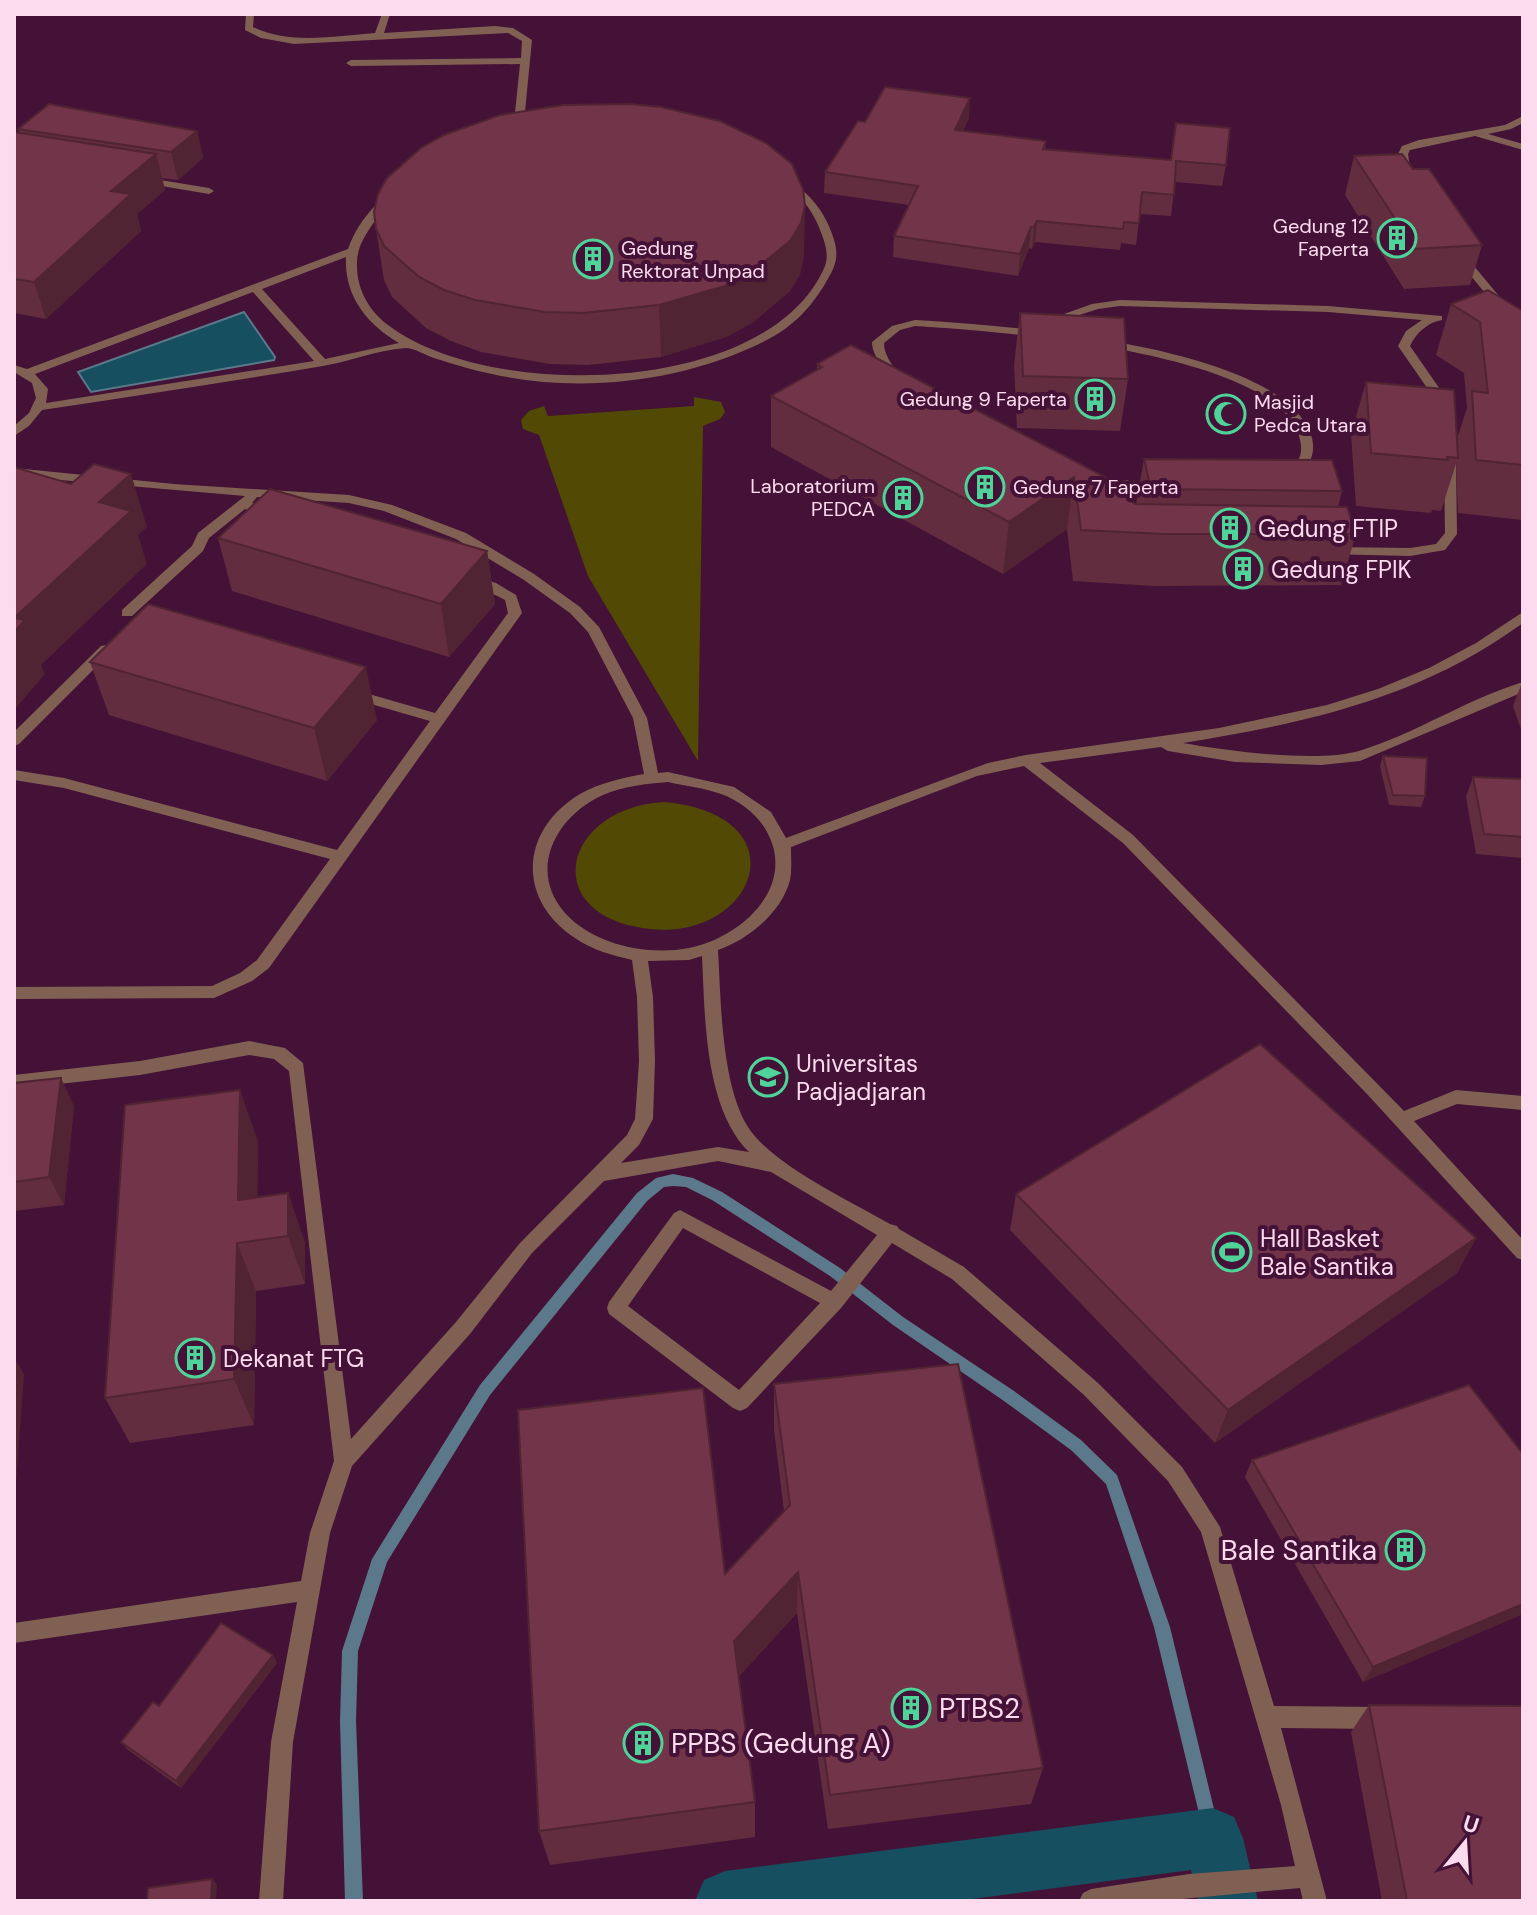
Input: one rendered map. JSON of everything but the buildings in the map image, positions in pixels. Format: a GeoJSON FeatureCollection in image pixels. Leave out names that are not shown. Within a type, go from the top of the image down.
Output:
{"type":"FeatureCollection","features":[{"type":"Feature","properties":{"kind":"lane"},"geometry":{"type":"LineString","coordinates":[[250,14],[248,28],[264,36],[294,41],[510,30],[527,40],[517,146]]}},
{"type":"Feature","properties":{"kind":"lane"},"geometry":{"type":"LineString","coordinates":[[378,37],[386,14]]}},
{"type":"Feature","properties":{"kind":"lane"},"geometry":{"type":"LineString","coordinates":[[351,63],[525,61]]}},
{"type":"Feature","properties":{"kind":"lane"},"geometry":{"type":"LineString","coordinates":[[1411,180],[1404,170],[1406,148],[1508,127],[1523,119]]}},
{"type":"Feature","properties":{"kind":"lane"},"geometry":{"type":"LineString","coordinates":[[1473,132],[1523,147]]}},
{"type":"Feature","properties":{"kind":"lane"},"geometry":{"type":"LineString","coordinates":[[585,137],[661,140],[731,155],[787,182],[823,217],[833,258],[814,300],[765,338],[692,366],[604,380],[531,379],[464,366],[409,344],[371,317],[352,285],[350,252],[368,217],[403,187],[451,163],[517,146],[585,137]]}},
{"type":"Feature","properties":{"kind":"lane"},"geometry":{"type":"LineString","coordinates":[[136,179],[209,191]]}},
{"type":"Feature","properties":{"kind":"lane"},"geometry":{"type":"LineString","coordinates":[[1451,243],[1493,299],[1523,332]]}},
{"type":"Feature","properties":{"kind":"lane"},"geometry":{"type":"LineString","coordinates":[[28,373],[350,252]]}},
{"type":"Feature","properties":{"kind":"lane"},"geometry":{"type":"LineString","coordinates":[[256,289],[322,363]]}},
{"type":"Feature","properties":{"kind":"lane"},"geometry":{"type":"LineString","coordinates":[[1027,332],[1165,355],[1210,367],[1277,400],[1296,418],[1305,438],[1307,456],[1300,466],[1286,475],[1256,480],[1145,486],[1114,480],[1081,480],[961,426],[923,399],[890,367],[878,350],[882,336],[915,323],[1027,332],[1059,316],[1120,303],[1328,309],[1449,320]]}},
{"type":"Feature","properties":{"kind":"lane"},"geometry":{"type":"LineString","coordinates":[[1433,318],[1410,333],[1404,346],[1413,362],[1439,392],[1445,405],[1446,421]]}},
{"type":"Feature","properties":{"kind":"lane"},"geometry":{"type":"LineString","coordinates":[[41,407],[322,363],[409,344]]}},
{"type":"Feature","properties":{"kind":"lane"},"geometry":{"type":"LineString","coordinates":[[14,368],[28,373],[42,388],[41,407],[30,421],[14,432]]}},
{"type":"Feature","properties":{"kind":"lane"},"geometry":{"type":"LineString","coordinates":[[1316,551],[1410,552],[1440,547],[1451,534],[1449,451]]}},
{"type":"Feature","properties":{"kind":"lane"},"geometry":{"type":"LineString","coordinates":[[14,472],[349,499],[415,518],[461,536],[499,557],[575,610],[594,630],[640,718],[652,778]]}},
{"type":"Feature","properties":{"kind":"lane"},"geometry":{"type":"LineString","coordinates":[[127,613],[198,548],[203,536],[257,493]]}},
{"type":"Feature","properties":{"kind":"lane"},"geometry":{"type":"LineString","coordinates":[[242,504],[286,519]]}},
{"type":"Feature","properties":{"kind":"lane"},"geometry":{"type":"LineString","coordinates":[[14,993],[214,992],[246,977],[263,964],[515,613],[511,598],[491,586],[462,576]]}},
{"type":"Feature","properties":{"kind":"lane"},"geometry":{"type":"LineString","coordinates":[[783,844],[987,768],[1276,721],[1425,676],[1470,655],[1523,616]]}},
{"type":"Feature","properties":{"kind":"lane"},"geometry":{"type":"LineString","coordinates":[[14,741],[115,639]]}},
{"type":"Feature","properties":{"kind":"lane"},"geometry":{"type":"LineString","coordinates":[[1152,743],[1235,757],[1321,760],[1360,756],[1523,687]]}},
{"type":"Feature","properties":{"kind":"lane"},"geometry":{"type":"LineString","coordinates":[[334,689],[438,719]]}},
{"type":"Feature","properties":{"kind":"lane"},"geometry":{"type":"LineString","coordinates":[[1026,760],[1128,839],[1373,1089],[1399,1120],[1432,1150],[1523,1252]]}},
{"type":"Feature","properties":{"kind":"lane"},"geometry":{"type":"LineString","coordinates":[[14,775],[64,783],[338,856]]}},
{"type":"Feature","properties":{"kind":"lane"},"geometry":{"type":"LineString","coordinates":[[652,778],[695,780],[742,796],[761,810],[775,827],[783,844],[785,878],[776,901],[764,916],[739,936],[686,954],[639,955],[585,939],[564,924],[546,900],[539,881],[538,865],[543,843],[558,821],[577,804],[619,784],[652,778]]}},
{"type":"Feature","properties":{"kind":"lane"},"geometry":{"type":"LineString","coordinates":[[710,948],[720,1057],[731,1108],[742,1132],[776,1166],[958,1273],[1091,1389],[1175,1474],[1210,1527],[1292,1805],[1315,1901]]}},
{"type":"Feature","properties":{"kind":"lane"},"geometry":{"type":"LineString","coordinates":[[271,1901],[282,1742],[320,1533],[344,1461],[463,1328],[526,1248],[633,1140],[644,1119],[645,997],[639,955]]}},
{"type":"Feature","properties":{"kind":"lane"},"geometry":{"type":"LineString","coordinates":[[14,1082],[140,1068],[249,1048],[279,1053],[297,1068],[344,1461]]}},
{"type":"Feature","properties":{"kind":"lane"},"geometry":{"type":"LineString","coordinates":[[1399,1120],[1456,1097],[1523,1103]]}},
{"type":"Feature","properties":{"kind":"lane"},"geometry":{"type":"LineString","coordinates":[[602,1174],[718,1154],[776,1166]]}},
{"type":"Feature","properties":{"kind":"lane"},"geometry":{"type":"LineString","coordinates":[[836,1300],[680,1218],[616,1308],[740,1402],[836,1300],[891,1231]]}},
{"type":"Feature","properties":{"kind":"lane"},"geometry":{"type":"LineString","coordinates":[[14,1633],[310,1590]]}},
{"type":"Feature","properties":{"kind":"lane"},"geometry":{"type":"LineString","coordinates":[[1267,1717],[1403,1719]]}},
{"type":"Feature","properties":{"kind":"lane"},"geometry":{"type":"LineString","coordinates":[[1091,1901],[1189,1885],[1308,1876]]}},
{"type":"Feature","properties":{"kind":"shaded area"},"geometry":{"type":"Polygon","coordinates":[[[694,397],[721,402],[725,412],[720,419],[703,426],[698,761],[588,576],[539,435],[523,429],[521,420],[529,411],[544,406],[548,416],[694,406],[694,397]]]}},
{"type":"Feature","properties":{"kind":"shaded area"},"geometry":{"type":"Polygon","coordinates":[[[664,802],[708,812],[736,830],[749,852],[749,877],[736,899],[713,918],[681,928],[642,928],[609,918],[588,902],[577,883],[576,861],[585,840],[603,822],[630,808],[664,802]]]}},
{"type":"Feature","properties":{"kind":"water"},"geometry":{"type":"Polygon","coordinates":[[[244,312],[275,357],[274,360],[91,392],[78,372],[244,312]]]}},
{"type":"Feature","properties":{"kind":"waterway"},"geometry":{"type":"LineString","coordinates":[[354,1901],[348,1721],[350,1651],[380,1559],[485,1390],[642,1197],[661,1182],[673,1180],[688,1182],[717,1196],[835,1272],[898,1321],[1076,1445],[1112,1480],[1162,1627],[1213,1838]]}},
{"type":"Feature","properties":{"kind":"waterway"},"geometry":{"type":"LineString","coordinates":[[725,1901],[1213,1838],[1228,1901]]}},
{"type":"Feature","properties":{"kind":"place","name":"Gedung 12 Faperta"},"geometry":{"type":"Point","coordinates":[1397,238]}},
{"type":"Feature","properties":{"kind":"place","name":"Gedung Rektorat Unpad"},"geometry":{"type":"Point","coordinates":[593,259]}},
{"type":"Feature","properties":{"kind":"place","name":"Gedung 9 Faperta"},"geometry":{"type":"Point","coordinates":[1095,399]}},
{"type":"Feature","properties":{"kind":"place","name":"Masjid Pedca Utara"},"geometry":{"type":"Point","coordinates":[1226,414]}},
{"type":"Feature","properties":{"kind":"place","name":"Gedung 7 Faperta"},"geometry":{"type":"Point","coordinates":[985,487]}},
{"type":"Feature","properties":{"kind":"place","name":"Laboratorium PEDCA"},"geometry":{"type":"Point","coordinates":[903,498]}},
{"type":"Feature","properties":{"kind":"place","name":"Gedung FTIP"},"geometry":{"type":"Point","coordinates":[1230,528]}},
{"type":"Feature","properties":{"kind":"place","name":"Gedung FPIK"},"geometry":{"type":"Point","coordinates":[1243,569]}},
{"type":"Feature","properties":{"kind":"place","name":"Universitas Padjadjaran"},"geometry":{"type":"Point","coordinates":[768,1077]}},
{"type":"Feature","properties":{"kind":"place","name":"Hall Basket Bale Santika"},"geometry":{"type":"Point","coordinates":[1232,1252]}},
{"type":"Feature","properties":{"kind":"place","name":"Dekanat FTG"},"geometry":{"type":"Point","coordinates":[195,1358]}},
{"type":"Feature","properties":{"kind":"place","name":"Bale Santika"},"geometry":{"type":"Point","coordinates":[1405,1550]}},
{"type":"Feature","properties":{"kind":"place","name":"PTBS2"},"geometry":{"type":"Point","coordinates":[911,1708]}},
{"type":"Feature","properties":{"kind":"place","name":"PPBS (Gedung A)"},"geometry":{"type":"Point","coordinates":[643,1743]}}]}
